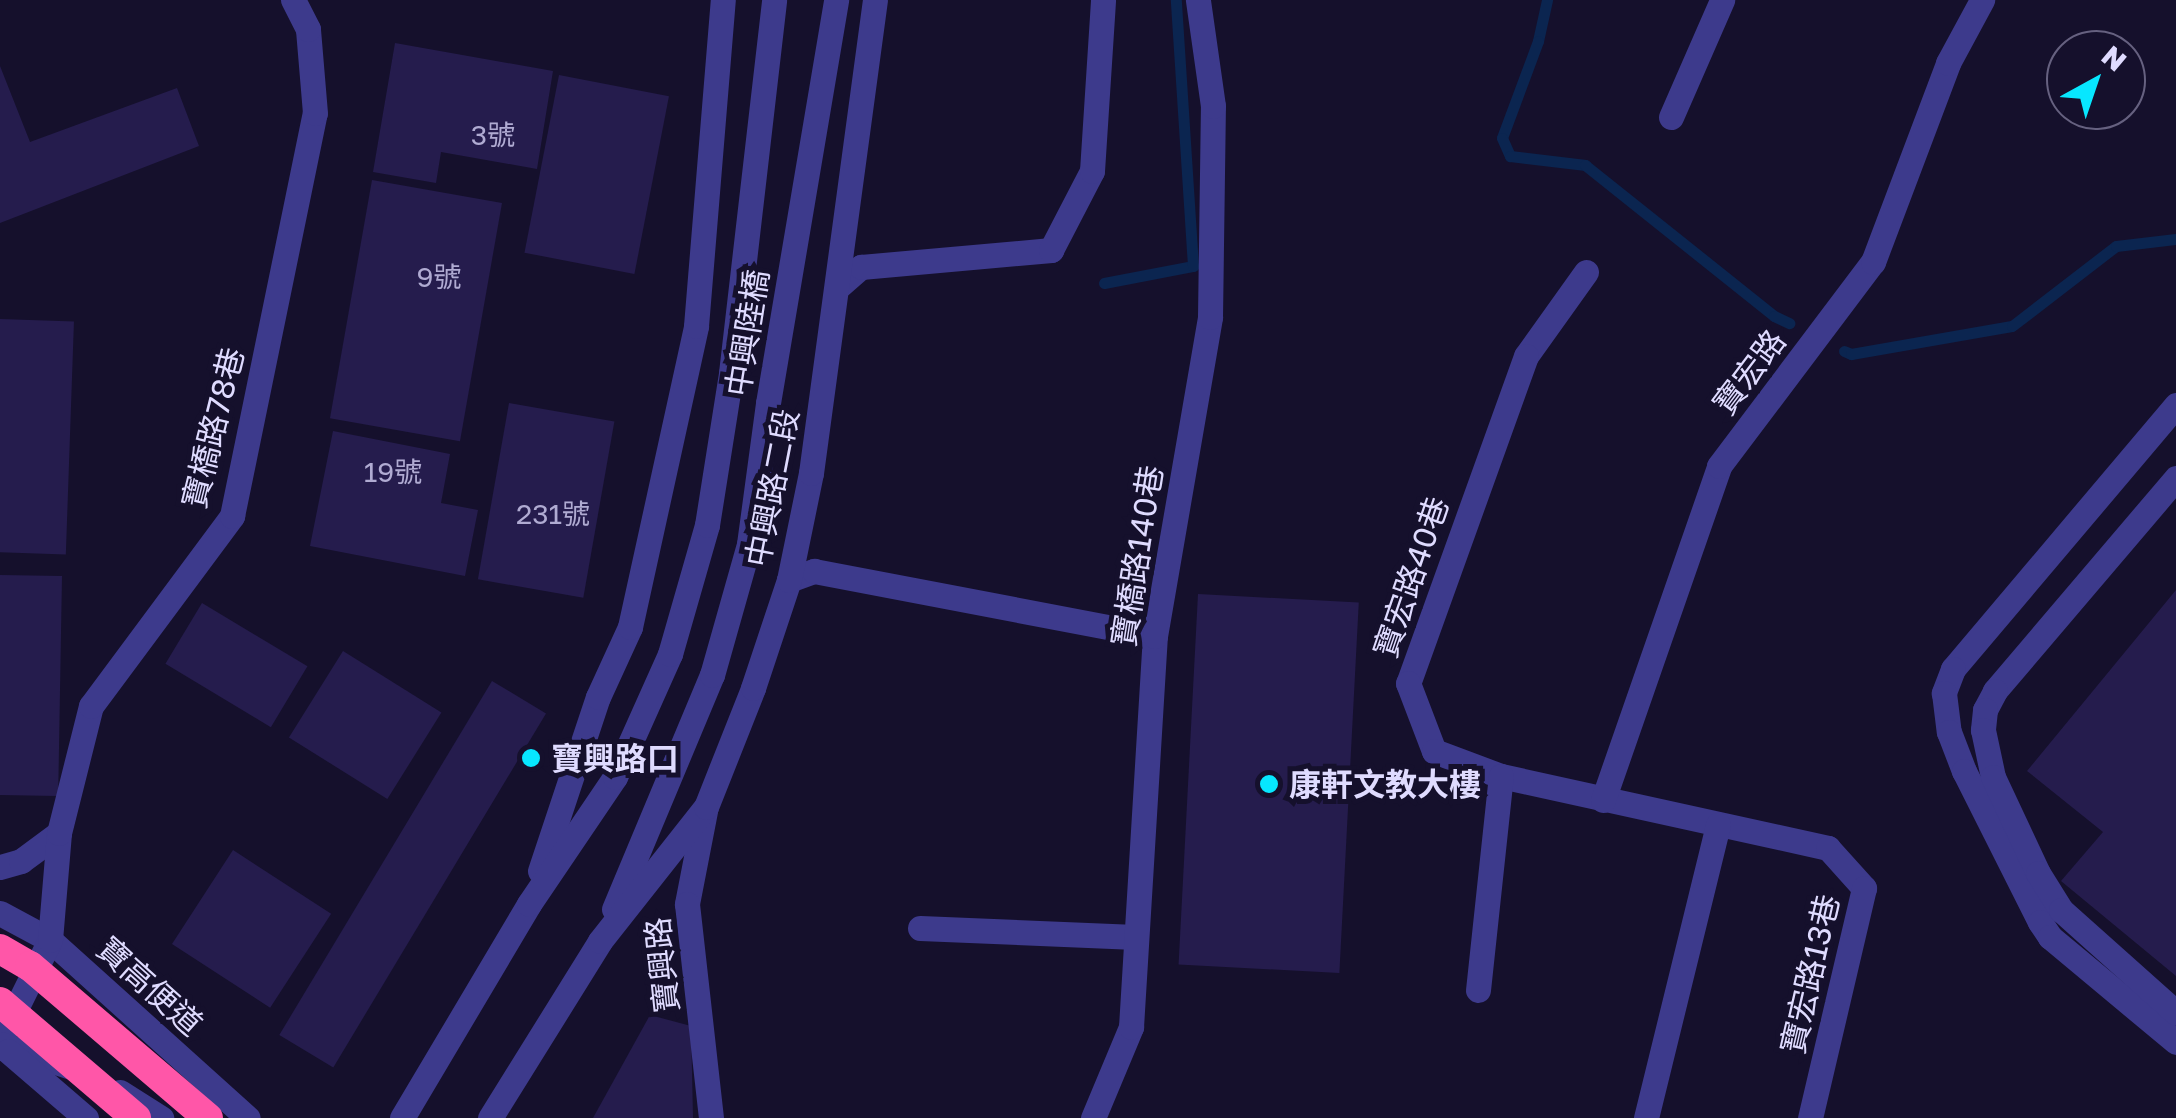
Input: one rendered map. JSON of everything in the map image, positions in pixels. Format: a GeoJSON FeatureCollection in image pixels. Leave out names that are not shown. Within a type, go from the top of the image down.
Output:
{"type":"FeatureCollection","features":[{"type":"Feature","properties":{"kind":"highway"},"geometry":{"type":"LineString","coordinates":[[0,949],[30,966],[208,1118]]}},
{"type":"Feature","properties":{"kind":"highway"},"geometry":{"type":"LineString","coordinates":[[0,1002],[136,1118]]}},
{"type":"Feature","properties":{"kind":"street","name":"寶橋路78巷"},"geometry":{"type":"LineString","coordinates":[[0,1043],[50,940],[59,834],[90,706],[232,516],[315,113],[308,30],[293,0]]}},
{"type":"Feature","properties":{"kind":"street"},"geometry":{"type":"LineString","coordinates":[[402,1118],[529,904],[598,697],[630,627],[696,326],[724,0]]}},
{"type":"Feature","properties":{"kind":"street","name":"中興陸橋"},"geometry":{"type":"LineString","coordinates":[[529,904],[615,777],[670,654],[706,525],[774,0]]}},
{"type":"Feature","properties":{"kind":"street","name":"中興陸橋"},"geometry":{"type":"LineString","coordinates":[[712,675],[749,544],[768,403],[836,0]]}},
{"type":"Feature","properties":{"kind":"street","name":"中興路二段"},"geometry":{"type":"LineString","coordinates":[[490,1118],[600,941],[706,807],[754,688],[789,580],[812,473],[875,0]]}},
{"type":"Feature","properties":{"kind":"street"},"geometry":{"type":"LineString","coordinates":[[840,285],[860,267],[1051,250],[1092,171],[1103,0]]}},
{"type":"Feature","properties":{"kind":"street","name":"寶橋路140巷"},"geometry":{"type":"LineString","coordinates":[[1093,1118],[1131,1026],[1154,636],[1210,317],[1213,106],[1198,0]]}},
{"type":"Feature","properties":{"kind":"street"},"geometry":{"type":"LineString","coordinates":[[1670,118],[1722,0]]}},
{"type":"Feature","properties":{"kind":"street","name":"寶宏路"},"geometry":{"type":"LineString","coordinates":[[1603,800],[1719,466],[1873,262],[1948,64],[1982,0]]}},
{"type":"Feature","properties":{"kind":"street","name":"寶宏路40巷"},"geometry":{"type":"LineString","coordinates":[[1586,272],[1526,356],[1408,683],[1434,751],[1501,776],[1603,800]]}},
{"type":"Feature","properties":{"kind":"street"},"geometry":{"type":"LineString","coordinates":[[2176,405],[1954,669],[1944,693],[1949,732],[1964,771],[2044,929],[2176,1042]]}},
{"type":"Feature","properties":{"kind":"street"},"geometry":{"type":"LineString","coordinates":[[2176,478],[1995,691],[1985,710],[1983,730],[1993,777],[2038,873],[2061,910],[2176,1013]]}},
{"type":"Feature","properties":{"kind":"street"},"geometry":{"type":"LineString","coordinates":[[789,580],[814,571],[1154,636]]}},
{"type":"Feature","properties":{"kind":"street","name":"中興路二段"},"geometry":{"type":"LineString","coordinates":[[600,941],[712,675]]}},
{"type":"Feature","properties":{"kind":"street"},"geometry":{"type":"LineString","coordinates":[[1478,990],[1501,776]]}},
{"type":"Feature","properties":{"kind":"street","name":"寶宏路13巷"},"geometry":{"type":"LineString","coordinates":[[1603,800],[1828,848],[1864,888],[1810,1118]]}},
{"type":"Feature","properties":{"kind":"street","name":"寶興路"},"geometry":{"type":"LineString","coordinates":[[706,807],[687,904],[711,1118]]}},
{"type":"Feature","properties":{"kind":"street"},"geometry":{"type":"LineString","coordinates":[[1646,1118],[1718,824]]}},
{"type":"Feature","properties":{"kind":"street"},"geometry":{"type":"LineString","coordinates":[[0,867],[21,861],[59,834]]}},
{"type":"Feature","properties":{"kind":"street","name":"寶高便道"},"geometry":{"type":"LineString","coordinates":[[0,913],[50,940],[248,1118]]}},
{"type":"Feature","properties":{"kind":"street"},"geometry":{"type":"LineString","coordinates":[[920,928],[1136,936]]}},
{"type":"Feature","properties":{"kind":"street"},"geometry":{"type":"LineString","coordinates":[[0,1043],[86,1118]]}},
{"type":"Feature","properties":{"kind":"street"},"geometry":{"type":"LineString","coordinates":[[0,1043],[60,1062],[160,1118]]}},
{"type":"Feature","properties":{"kind":"building"},"geometry":{"type":"Polygon","coordinates":[[[395,43],[553,71],[537,169],[441,152],[436,183],[373,172],[395,43]]]}},
{"type":"Feature","properties":{"kind":"building"},"geometry":{"type":"Polygon","coordinates":[[[0,66],[30,142],[177,88],[199,146],[0,223],[0,66]]]}},
{"type":"Feature","properties":{"kind":"building"},"geometry":{"type":"Polygon","coordinates":[[[559,75],[669,96],[634,274],[524,253],[559,75]]]}},
{"type":"Feature","properties":{"kind":"building"},"geometry":{"type":"Polygon","coordinates":[[[372,180],[502,203],[460,441],[330,418],[372,180]]]}},
{"type":"Feature","properties":{"kind":"building"},"geometry":{"type":"Polygon","coordinates":[[[0,319],[74,322],[66,554],[0,552],[0,319]]]}},
{"type":"Feature","properties":{"kind":"building"},"geometry":{"type":"Polygon","coordinates":[[[509,403],[614,422],[583,598],[478,579],[509,403]]]}},
{"type":"Feature","properties":{"kind":"building"},"geometry":{"type":"Polygon","coordinates":[[[333,431],[450,454],[441,503],[478,510],[465,576],[310,546],[333,431]]]}},
{"type":"Feature","properties":{"kind":"building"},"geometry":{"type":"Polygon","coordinates":[[[0,575],[62,576],[58,796],[0,795],[0,575]]]}},
{"type":"Feature","properties":{"kind":"building"},"geometry":{"type":"Polygon","coordinates":[[[2176,590],[2176,976],[2061,881],[2103,832],[2027,771],[2176,590]]]}},
{"type":"Feature","properties":{"kind":"building","name":"康軒文教大樓"},"geometry":{"type":"Polygon","coordinates":[[[1198,594],[1359,602],[1339,973],[1179,964],[1198,594]]]}},
{"type":"Feature","properties":{"kind":"building"},"geometry":{"type":"Polygon","coordinates":[[[202,603],[307,666],[271,727],[165,664],[202,603]]]}},
{"type":"Feature","properties":{"kind":"building"},"geometry":{"type":"Polygon","coordinates":[[[343,651],[441,712],[387,799],[289,738],[343,651]]]}},
{"type":"Feature","properties":{"kind":"building"},"geometry":{"type":"Polygon","coordinates":[[[492,681],[546,713],[333,1067],[279,1035],[492,681]]]}},
{"type":"Feature","properties":{"kind":"building"},"geometry":{"type":"Polygon","coordinates":[[[233,850],[331,914],[270,1008],[172,944],[233,850]]]}},
{"type":"Feature","properties":{"kind":"building"},"geometry":{"type":"Polygon","coordinates":[[[650,1015],[691,1026],[693,1118],[593,1118],[650,1015]]]}},
{"type":"Feature","properties":{"kind":"waterway"},"geometry":{"type":"LineString","coordinates":[[1104,283],[1193,266],[1176,0]]}},
{"type":"Feature","properties":{"kind":"waterway"},"geometry":{"type":"LineString","coordinates":[[1547,0],[1538,41],[1502,138],[1510,156],[1585,165],[1774,316],[1789,323]]}},
{"type":"Feature","properties":{"kind":"waterway"},"geometry":{"type":"LineString","coordinates":[[1844,351],[1851,354],[2012,326],[2116,246],[2176,239]]}},
{"type":"Feature","properties":{"kind":"place","name":"寶興路口"},"geometry":{"type":"Point","coordinates":[531,758]}},
{"type":"Feature","properties":{"kind":"place","name":"康軒文教大樓"},"geometry":{"type":"Point","coordinates":[1269,784]}}]}
